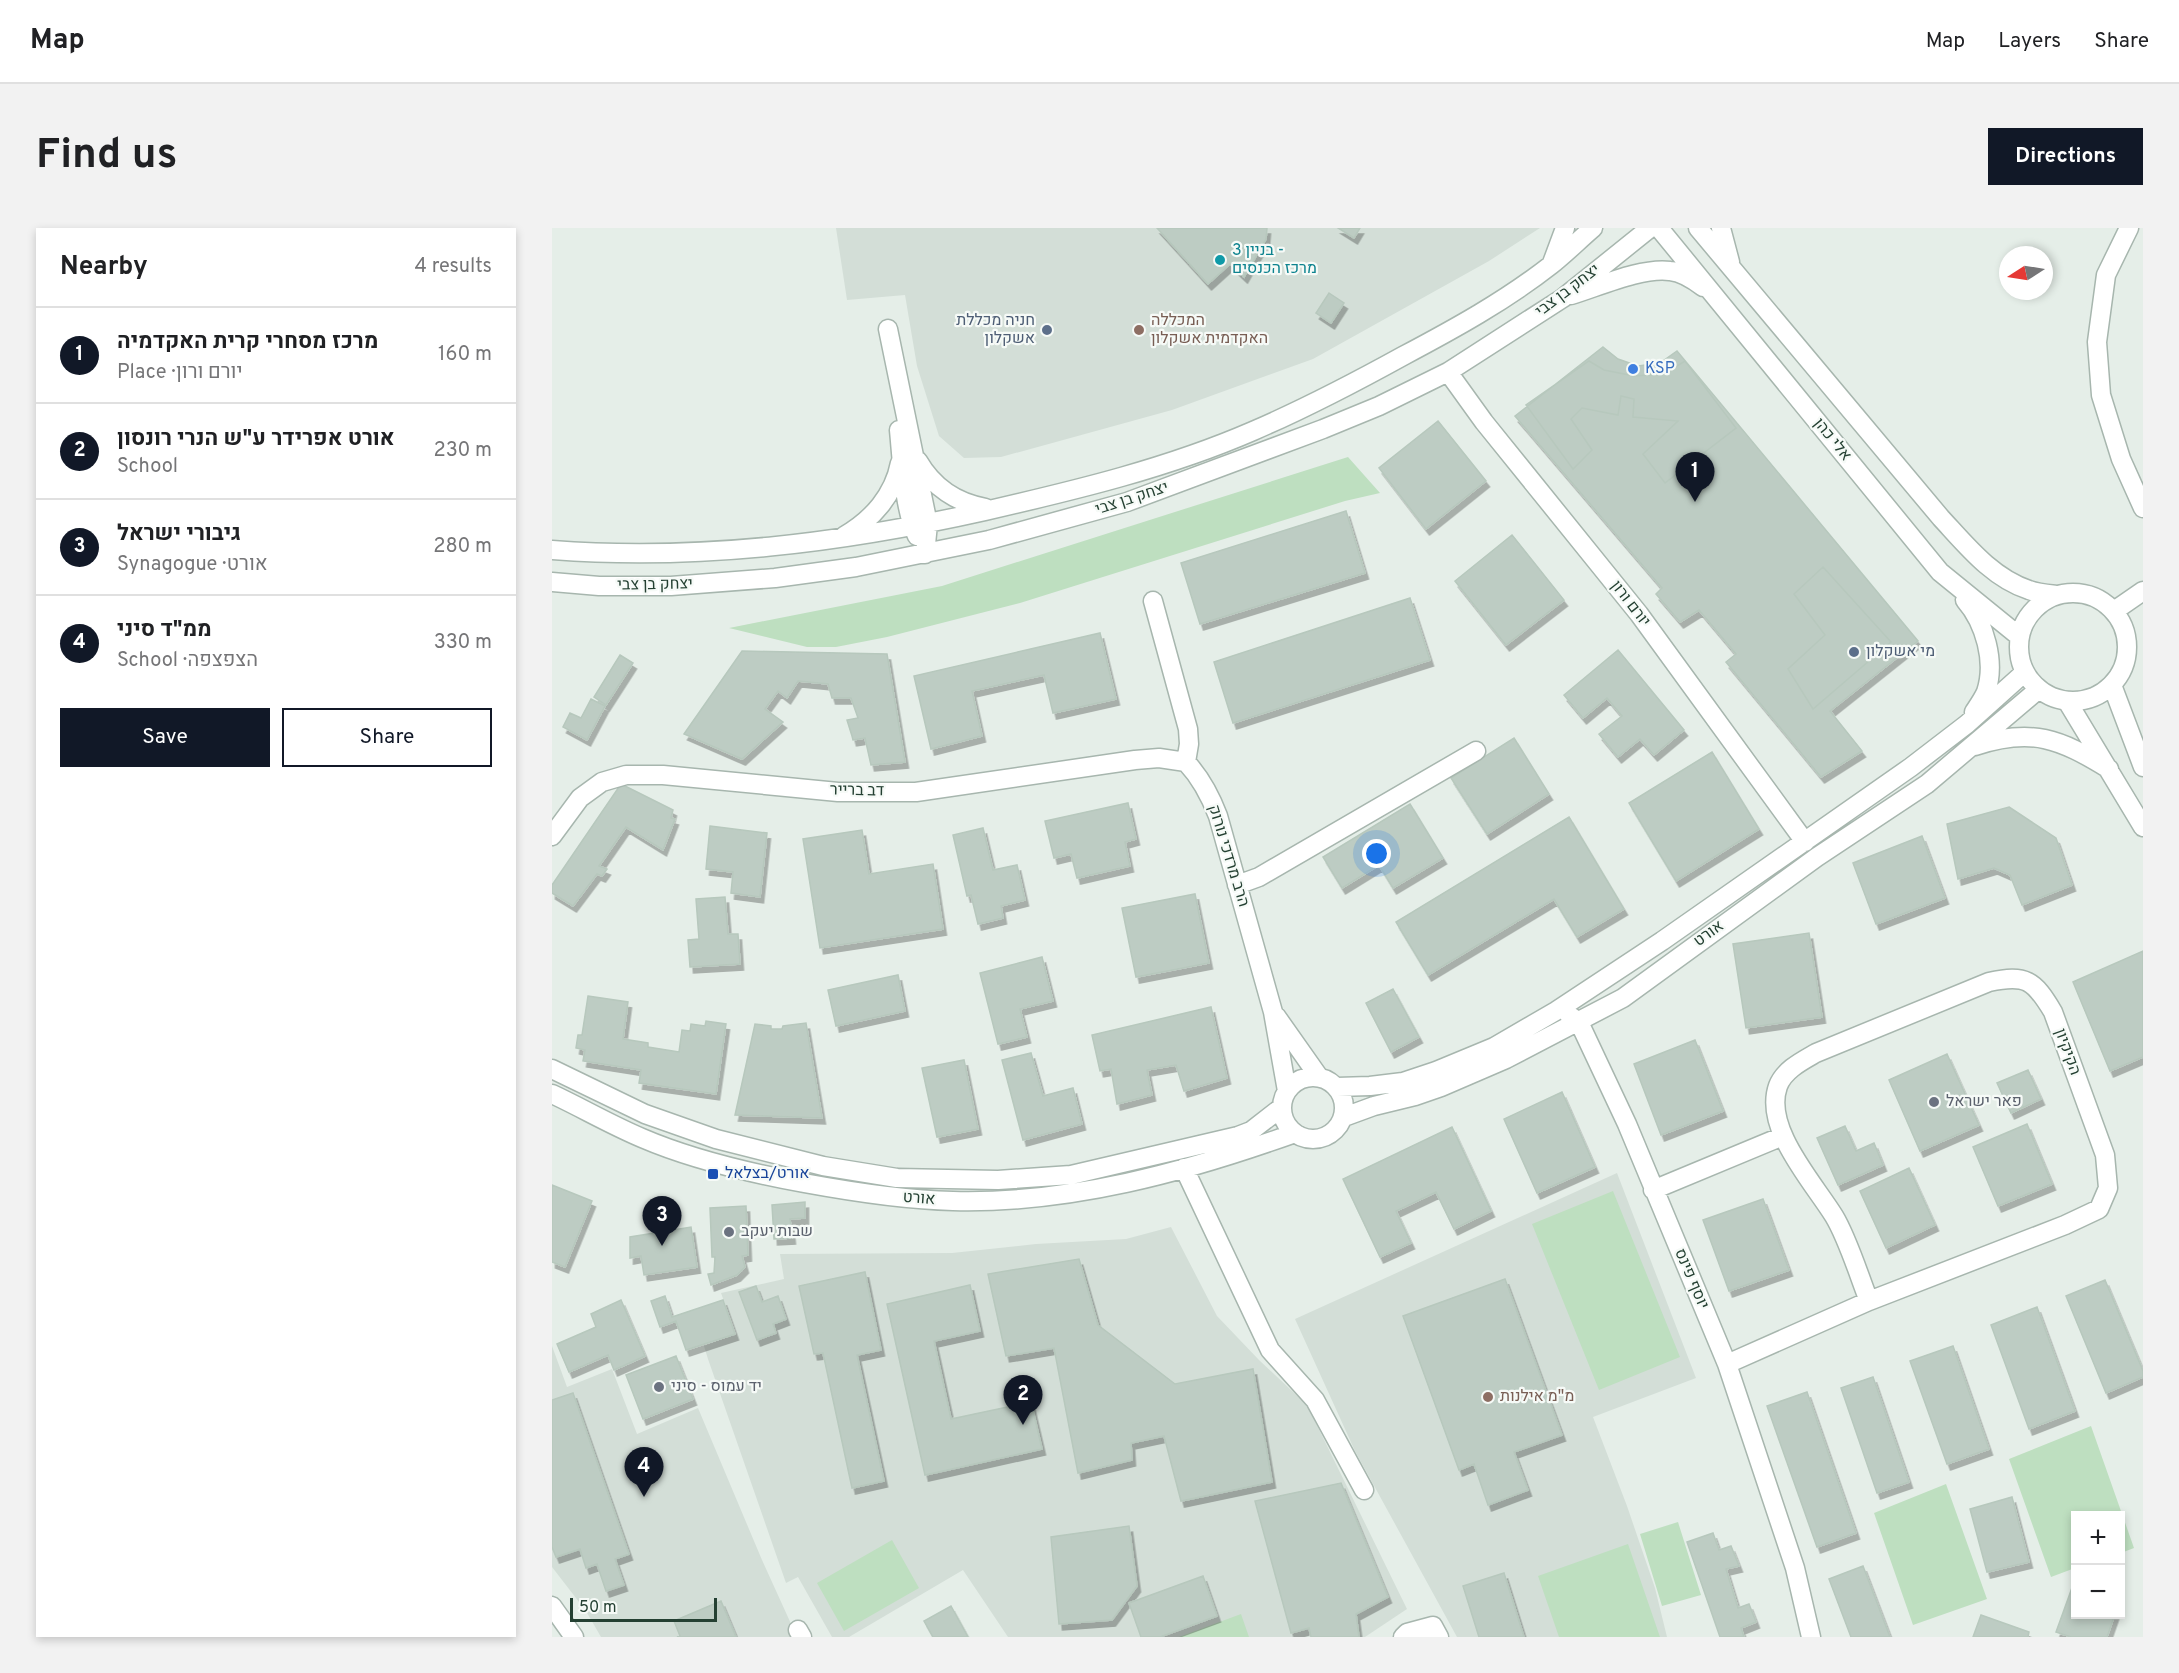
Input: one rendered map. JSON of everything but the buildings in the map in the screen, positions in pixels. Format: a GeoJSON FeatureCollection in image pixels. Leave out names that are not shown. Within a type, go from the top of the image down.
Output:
{"type":"FeatureCollection","features":[{"type":"Feature","properties":{"kind":"street"},"geometry":{"type":"LineString","coordinates":[[1551,265],[1565,228]]}},
{"type":"Feature","properties":{"kind":"street","name":"יצחק בן צבי"},"geometry":{"type":"LineString","coordinates":[[552,550],[672,554],[756,549],[831,541],[994,509],[1118,478],[1252,432],[1362,379],[1497,303],[1551,265],[1593,228]]}},
{"type":"Feature","properties":{"kind":"street","name":"יצחק בן צבי"},"geometry":{"type":"LineString","coordinates":[[552,582],[611,586],[671,585],[734,581],[856,567],[925,554],[1009,534],[1127,502],[1323,429],[1378,406],[1448,372],[1563,298],[1650,228]]}},
{"type":"Feature","properties":{"kind":"street","name":"אלי כהן"},"geometry":{"type":"LineString","coordinates":[[1659,228],[1940,572],[2020,637]]}},
{"type":"Feature","properties":{"kind":"street","name":"אלי כהן"},"geometry":{"type":"LineString","coordinates":[[1698,228],[1941,518],[1978,558],[2002,576],[2029,591],[2057,595]]}},
{"type":"Feature","properties":{"kind":"street"},"geometry":{"type":"LineString","coordinates":[[1721,228],[1734,272]]}},
{"type":"Feature","properties":{"kind":"street"},"geometry":{"type":"LineString","coordinates":[[2129,228],[2106,275],[2097,342],[2101,395],[2121,459],[2143,508]]}},
{"type":"Feature","properties":{"kind":"street"},"geometry":{"type":"LineString","coordinates":[[1563,298],[1647,272],[1671,271],[1695,281],[1717,297]]}},
{"type":"Feature","properties":{"kind":"street"},"geometry":{"type":"LineString","coordinates":[[888,330],[925,554]]}},
{"type":"Feature","properties":{"kind":"street","name":"יורם ורון"},"geometry":{"type":"LineString","coordinates":[[1448,372],[1484,422],[1639,614],[1805,842]]}},
{"type":"Feature","properties":{"kind":"street"},"geometry":{"type":"LineString","coordinates":[[907,450],[950,496],[973,505],[994,509]]}},
{"type":"Feature","properties":{"kind":"street"},"geometry":{"type":"LineString","coordinates":[[831,541],[855,530],[881,505],[895,482],[899,465],[907,450]]}},
{"type":"Feature","properties":{"kind":"street"},"geometry":{"type":"LineString","coordinates":[[1940,572],[1976,613],[1991,665],[1985,692],[1967,724]]}},
{"type":"Feature","properties":{"kind":"street"},"geometry":{"type":"LineString","coordinates":[[2114,611],[2143,591]]}},
{"type":"Feature","properties":{"kind":"street"},"geometry":{"type":"LineString","coordinates":[[2072,593],[2088,595],[2102,601],[2114,611],[2127,641],[2126,657],[2121,672],[2112,686],[2099,695],[2083,700],[2067,701],[2057,699],[2039,689],[2025,672],[2019,649],[2025,623],[2033,611],[2044,601],[2057,595],[2072,593]]}},
{"type":"Feature","properties":{"kind":"street"},"geometry":{"type":"LineString","coordinates":[[1153,601],[1188,729],[1189,744],[1186,762]]}},
{"type":"Feature","properties":{"kind":"street","name":"אורט"},"geometry":{"type":"LineString","coordinates":[[1337,1087],[1403,1082],[1436,1071],[1494,1047],[1556,1011],[1662,941],[1911,767],[1967,724],[2025,672]]}},
{"type":"Feature","properties":{"kind":"street"},"geometry":{"type":"LineString","coordinates":[[2112,686],[2143,767]]}},
{"type":"Feature","properties":{"kind":"street","name":"אורט"},"geometry":{"type":"LineString","coordinates":[[1344,1117],[1441,1087],[1506,1059],[1623,998],[1817,856],[1927,784],[2039,689]]}},
{"type":"Feature","properties":{"kind":"street"},"geometry":{"type":"LineString","coordinates":[[2067,701],[2143,827]]}},
{"type":"Feature","properties":{"kind":"street"},"geometry":{"type":"LineString","coordinates":[[1967,748],[1995,739],[2025,736],[2048,739],[2075,748],[2109,769]]}},
{"type":"Feature","properties":{"kind":"street"},"geometry":{"type":"LineString","coordinates":[[1237,885],[1259,877],[1476,751]]}},
{"type":"Feature","properties":{"kind":"street","name":"דב ברייר"},"geometry":{"type":"LineString","coordinates":[[552,836],[580,798],[602,782],[626,775],[686,777],[838,792],[916,792],[1143,759],[1159,758],[1186,762]]}},
{"type":"Feature","properties":{"kind":"street","name":"הרב מרדכי נורוק"},"geometry":{"type":"LineString","coordinates":[[1186,762],[1197,773],[1218,816],[1273,1012],[1284,1099]]}},
{"type":"Feature","properties":{"kind":"street","name":"הקיקיון"},"geometry":{"type":"LineString","coordinates":[[1727,1364],[1869,1301],[2065,1225],[2099,1209],[2108,1188],[2105,1155],[2053,1012],[2042,994],[2030,983],[2012,977],[1989,982],[1816,1053],[1796,1064],[1779,1084],[1775,1105],[1783,1136],[1835,1218],[1869,1301]]}},
{"type":"Feature","properties":{"kind":"street"},"geometry":{"type":"LineString","coordinates":[[1556,1011],[1573,1016],[1580,1022]]}},
{"type":"Feature","properties":{"kind":"street","name":"הרב מרדכי נורוק"},"geometry":{"type":"LineString","coordinates":[[1273,1012],[1319,1077]]}},
{"type":"Feature","properties":{"kind":"street","name":"יוסף פינס"},"geometry":{"type":"LineString","coordinates":[[1580,1022],[1627,1124],[1727,1364],[1795,1568],[1811,1637]]}},
{"type":"Feature","properties":{"kind":"street","name":"אורט"},"geometry":{"type":"LineString","coordinates":[[552,1069],[645,1114],[716,1139],[823,1166],[897,1178],[998,1180],[1071,1175],[1238,1136],[1251,1131],[1284,1099]]}},
{"type":"Feature","properties":{"kind":"street"},"geometry":{"type":"LineString","coordinates":[[1319,1077],[1329,1080],[1337,1087],[1343,1096],[1345,1106],[1344,1117],[1333,1133],[1314,1140],[1304,1138],[1285,1123],[1284,1099],[1301,1079],[1319,1077]]}},
{"type":"Feature","properties":{"kind":"street","name":"אורט"},"geometry":{"type":"LineString","coordinates":[[552,1094],[642,1138],[707,1160],[786,1179],[876,1195],[954,1201],[1049,1196],[1117,1185],[1239,1154],[1295,1133]]}},
{"type":"Feature","properties":{"kind":"street"},"geometry":{"type":"LineString","coordinates":[[1653,1190],[1783,1136]]}},
{"type":"Feature","properties":{"kind":"street"},"geometry":{"type":"LineString","coordinates":[[1184,1168],[1270,1350],[1315,1400],[1364,1490]]}},
{"type":"Feature","properties":{"kind":"street","name":"יוסף פינס"},"geometry":{"type":"LineString","coordinates":[[1795,1568],[1804,1637]]}},
{"type":"Feature","properties":{"kind":"street"},"geometry":{"type":"LineString","coordinates":[[552,1606],[574,1637]]}},
{"type":"Feature","properties":{"kind":"street"},"geometry":{"type":"LineString","coordinates":[[1403,1637],[1407,1633],[1433,1626],[1439,1637]]}},
{"type":"Feature","properties":{"kind":"shaded area","name":"המכללה האקדמית אשקלון"},"geometry":{"type":"Polygon","coordinates":[[[836,228],[1540,228],[1489,261],[1313,359],[1172,410],[1001,457],[964,458],[939,436],[917,366],[905,295],[847,300],[836,228]]]}},
{"type":"Feature","properties":{"kind":"shaded area","name":"מ\"מ אילנות"},"geometry":{"type":"Polygon","coordinates":[[[1617,1173],[1696,1378],[1593,1417],[1655,1588],[1667,1637],[1457,1637],[1355,1451],[1295,1319],[1617,1173]]]}},
{"type":"Feature","properties":{"kind":"shaded area"},"geometry":{"type":"Polygon","coordinates":[[[1171,1227],[1217,1316],[1307,1405],[1407,1609],[1365,1637],[1008,1637],[963,1570],[849,1637],[832,1637],[798,1577],[786,1583],[708,1359],[704,1346],[736,1334],[721,1293],[784,1279],[780,1254],[952,1253],[1036,1244],[1126,1239],[1171,1227]]]}},
{"type":"Feature","properties":{"kind":"shaded area"},"geometry":{"type":"Polygon","coordinates":[[[552,1346],[567,1387],[612,1369],[637,1434],[698,1408],[797,1637],[601,1637],[586,1611],[552,1567],[552,1346]]]}},
{"type":"Feature","properties":{"kind":"green space"},"geometry":{"type":"Polygon","coordinates":[[[1348,457],[1380,493],[1345,501],[1020,603],[887,637],[836,647],[807,647],[729,628],[942,586],[1348,457]]]}},
{"type":"Feature","properties":{"kind":"green space"},"geometry":{"type":"Polygon","coordinates":[[[1613,1191],[1680,1357],[1599,1390],[1532,1224],[1613,1191]]]}},
{"type":"Feature","properties":{"kind":"green space"},"geometry":{"type":"Polygon","coordinates":[[[2091,1426],[2121,1511],[2071,1511],[2071,1570],[2051,1577],[2009,1459],[2091,1426]]]}},
{"type":"Feature","properties":{"kind":"green space"},"geometry":{"type":"Polygon","coordinates":[[[1946,1484],[1987,1599],[1913,1625],[1874,1513],[1946,1484]]]}},
{"type":"Feature","properties":{"kind":"green space"},"geometry":{"type":"Polygon","coordinates":[[[1678,1522],[1701,1595],[1662,1606],[1640,1534],[1678,1522]]]}},
{"type":"Feature","properties":{"kind":"green space"},"geometry":{"type":"Polygon","coordinates":[[[2125,1522],[2134,1548],[2125,1551],[2125,1522]]]}},
{"type":"Feature","properties":{"kind":"green space"},"geometry":{"type":"Polygon","coordinates":[[[892,1540],[919,1588],[844,1631],[817,1583],[892,1540]]]}},
{"type":"Feature","properties":{"kind":"green space"},"geometry":{"type":"Polygon","coordinates":[[[1628,1544],[1660,1637],[1559,1637],[1538,1576],[1628,1544]]]}},
{"type":"Feature","properties":{"kind":"green space"},"geometry":{"type":"Polygon","coordinates":[[[1241,1614],[1249,1637],[1179,1637],[1241,1614]]]}},
{"type":"Feature","properties":{"kind":"place","name":"בניין 3 - מרכז הכנסים"},"geometry":{"type":"Point","coordinates":[1220,260]}},
{"type":"Feature","properties":{"kind":"place","name":"חניה מכללת אשקלון"},"geometry":{"type":"Point","coordinates":[1047,330]}},
{"type":"Feature","properties":{"kind":"place","name":"המכללה האקדמית אשקלון"},"geometry":{"type":"Point","coordinates":[1139,330]}},
{"type":"Feature","properties":{"kind":"place","name":"KSP"},"geometry":{"type":"Point","coordinates":[1633,369]}},
{"type":"Feature","properties":{"kind":"place","name":"מרכז מסחרי קרית האקדמיה"},"geometry":{"type":"Point","coordinates":[1695,502]}},
{"type":"Feature","properties":{"kind":"place","name":"מי אשקלון"},"geometry":{"type":"Point","coordinates":[1854,652]}},
{"type":"Feature","properties":{"kind":"place","name":"פאר ישראל"},"geometry":{"type":"Point","coordinates":[1934,1102]}},
{"type":"Feature","properties":{"kind":"place","name":"אורט/בצלאל"},"geometry":{"type":"Point","coordinates":[713,1174]}},
{"type":"Feature","properties":{"kind":"place","name":"שבות יעקב"},"geometry":{"type":"Point","coordinates":[729,1232]}},
{"type":"Feature","properties":{"kind":"place","name":"גיבורי ישראל"},"geometry":{"type":"Point","coordinates":[662,1246]}},
{"type":"Feature","properties":{"kind":"place","name":"יד עמוס - סיני"},"geometry":{"type":"Point","coordinates":[659,1387]}},
{"type":"Feature","properties":{"kind":"place","name":"מ\"מ אילנות"},"geometry":{"type":"Point","coordinates":[1488,1397]}},
{"type":"Feature","properties":{"kind":"place","name":"אורט אפרידר ע\"ש הנרי רונסון"},"geometry":{"type":"Point","coordinates":[1023,1425]}},
{"type":"Feature","properties":{"kind":"place","name":"ממ\"ד סיני"},"geometry":{"type":"Point","coordinates":[644,1497]}}]}
